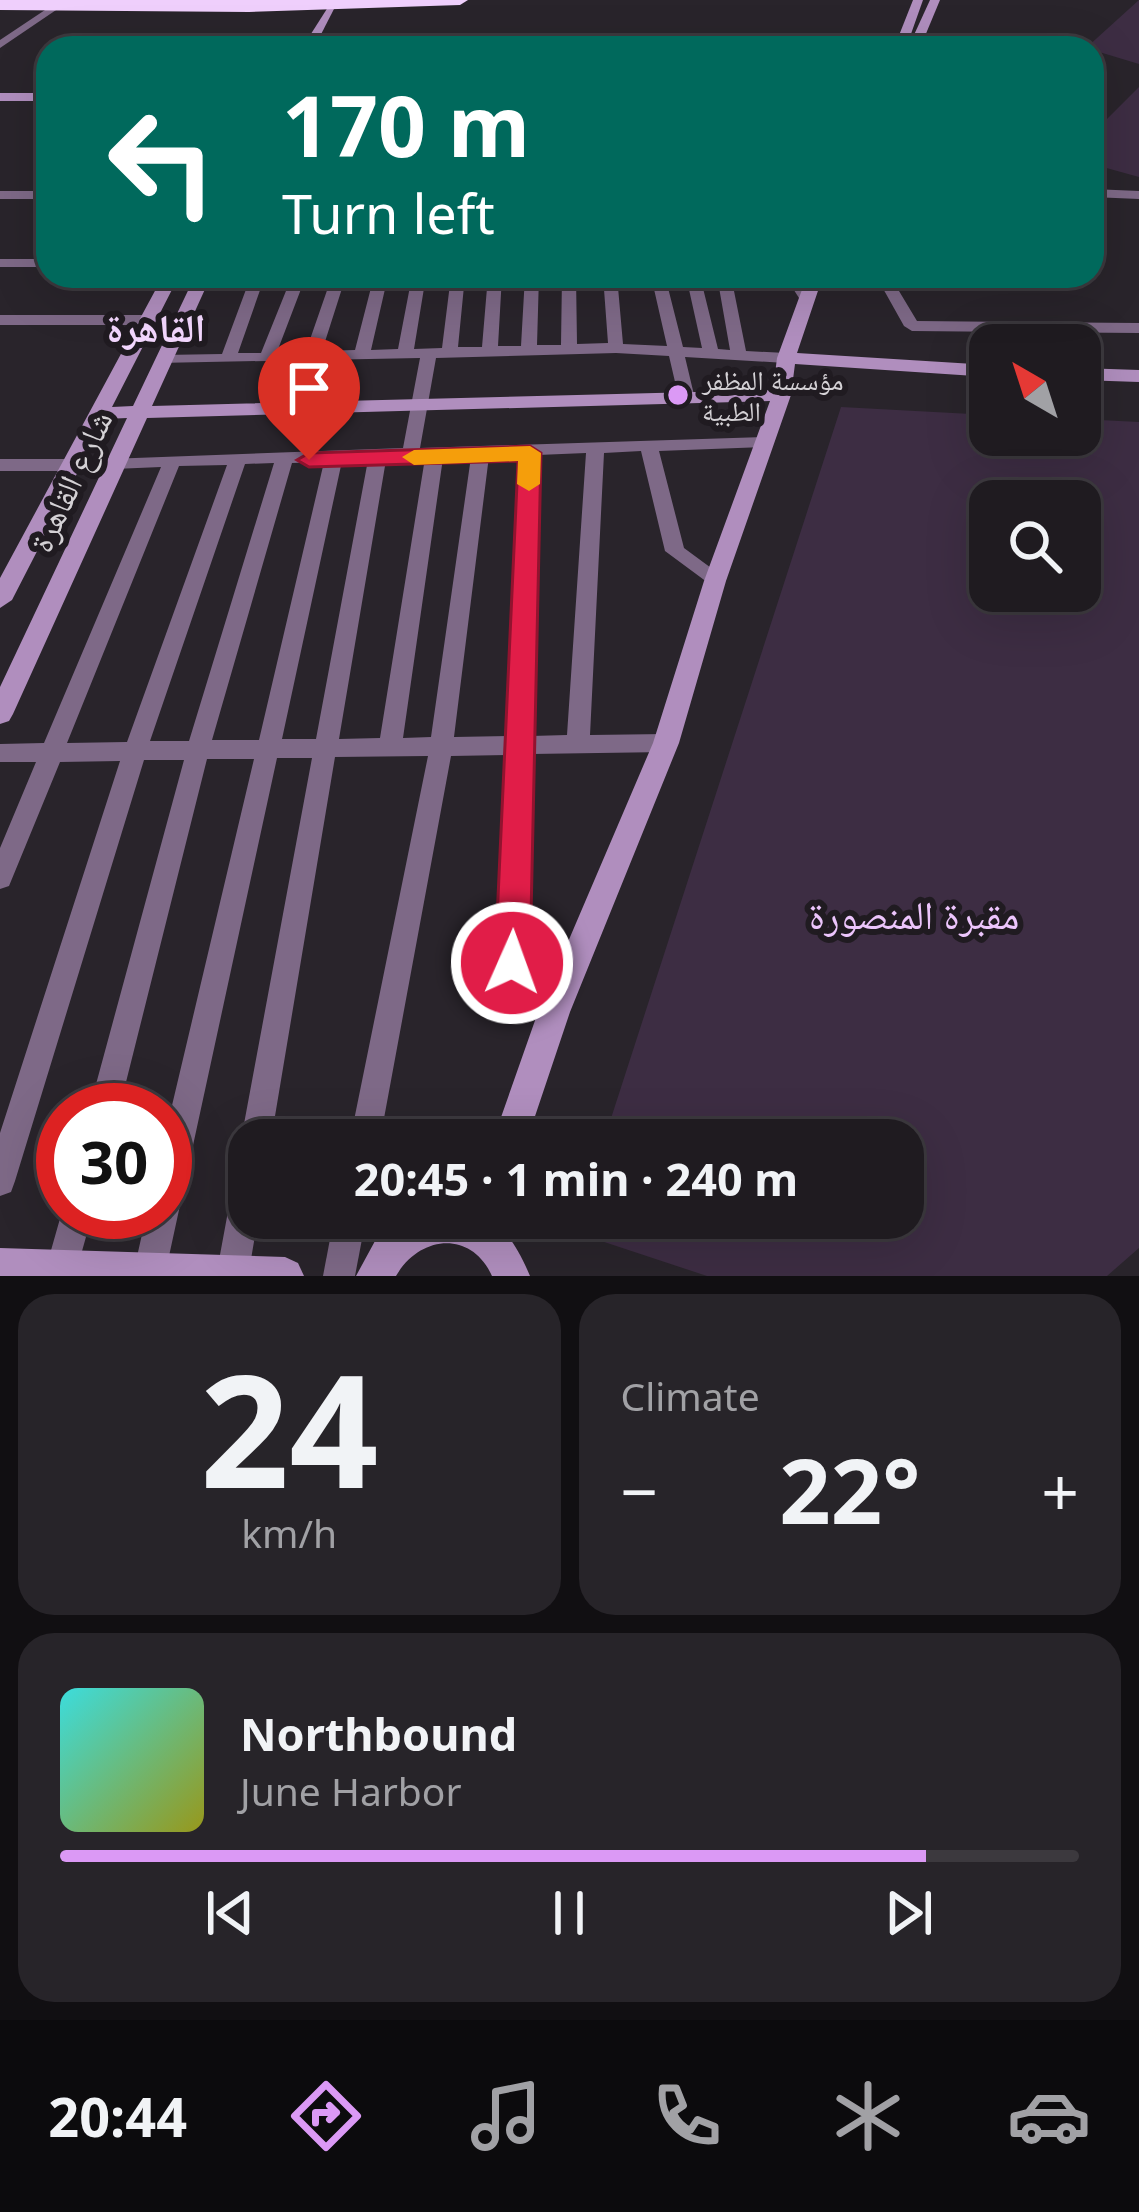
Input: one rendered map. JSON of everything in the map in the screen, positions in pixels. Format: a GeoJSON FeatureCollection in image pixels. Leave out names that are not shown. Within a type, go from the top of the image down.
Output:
{"type":"FeatureCollection","features":[{"type":"Feature","properties":{"kind":"highway"},"geometry":{"type":"LineString","coordinates":[[0,4],[330,7],[460,0]]}},
{"type":"Feature","properties":{"kind":"street"},"geometry":{"type":"LineString","coordinates":[[904,36],[918,0]]}},
{"type":"Feature","properties":{"kind":"street"},"geometry":{"type":"LineString","coordinates":[[919,36],[935,0]]}},
{"type":"Feature","properties":{"kind":"street"},"geometry":{"type":"LineString","coordinates":[[0,45],[56,6]]}},
{"type":"Feature","properties":{"kind":"street"},"geometry":{"type":"LineString","coordinates":[[314,36],[330,7]]}},
{"type":"Feature","properties":{"kind":"street"},"geometry":{"type":"LineString","coordinates":[[0,97],[36,97]]}},
{"type":"Feature","properties":{"kind":"street"},"geometry":{"type":"LineString","coordinates":[[1104,194],[1139,195]]}},
{"type":"Feature","properties":{"kind":"street"},"geometry":{"type":"LineString","coordinates":[[0,195],[36,195]]}},
{"type":"Feature","properties":{"kind":"street"},"geometry":{"type":"LineString","coordinates":[[0,263],[36,263]]}},
{"type":"Feature","properties":{"kind":"street","name":"شارع القاهرة"},"geometry":{"type":"LineString","coordinates":[[0,600],[165,288]]}},
{"type":"Feature","properties":{"kind":"street","name":"شارع القاهرة"},"geometry":{"type":"LineString","coordinates":[[0,714],[197,288]]}},
{"type":"Feature","properties":{"kind":"street"},"geometry":{"type":"LineString","coordinates":[[229,357],[254,288]]}},
{"type":"Feature","properties":{"kind":"street"},"geometry":{"type":"LineString","coordinates":[[267,357],[294,288]]}},
{"type":"Feature","properties":{"kind":"street"},"geometry":{"type":"LineString","coordinates":[[314,355],[335,288]]}},
{"type":"Feature","properties":{"kind":"street"},"geometry":{"type":"LineString","coordinates":[[362,353],[378,288]]}},
{"type":"Feature","properties":{"kind":"street"},"geometry":{"type":"LineString","coordinates":[[406,351],[417,288]]}},
{"type":"Feature","properties":{"kind":"street"},"geometry":{"type":"LineString","coordinates":[[450,350],[457,288]]}},
{"type":"Feature","properties":{"kind":"street"},"geometry":{"type":"LineString","coordinates":[[490,349],[494,288]]}},
{"type":"Feature","properties":{"kind":"street"},"geometry":{"type":"LineString","coordinates":[[529,349],[532,288]]}},
{"type":"Feature","properties":{"kind":"street"},"geometry":{"type":"LineString","coordinates":[[568,348],[569,288]]}},
{"type":"Feature","properties":{"kind":"street"},"geometry":{"type":"LineString","coordinates":[[611,288],[616,347]]}},
{"type":"Feature","properties":{"kind":"street"},"geometry":{"type":"LineString","coordinates":[[660,288],[687,399]]}},
{"type":"Feature","properties":{"kind":"street"},"geometry":{"type":"LineString","coordinates":[[696,288],[711,351]]}},
{"type":"Feature","properties":{"kind":"street"},"geometry":{"type":"LineString","coordinates":[[726,288],[739,354]]}},
{"type":"Feature","properties":{"kind":"street"},"geometry":{"type":"LineString","coordinates":[[517,1119],[554,1012],[666,743],[715,581],[782,395],[803,288]]}},
{"type":"Feature","properties":{"kind":"street"},"geometry":{"type":"LineString","coordinates":[[890,288],[912,326],[1139,328]]}},
{"type":"Feature","properties":{"kind":"street"},"geometry":{"type":"LineString","coordinates":[[0,320],[149,320]]}},
{"type":"Feature","properties":{"kind":"street"},"geometry":{"type":"LineString","coordinates":[[163,360],[616,347],[969,370]]}},
{"type":"Feature","properties":{"kind":"street"},"geometry":{"type":"LineString","coordinates":[[410,458],[429,351]]}},
{"type":"Feature","properties":{"kind":"street"},"geometry":{"type":"LineString","coordinates":[[1101,375],[1139,376]]}},
{"type":"Feature","properties":{"kind":"street"},"geometry":{"type":"LineString","coordinates":[[99,413],[420,409],[782,395]]}},
{"type":"Feature","properties":{"kind":"street"},"geometry":{"type":"LineString","coordinates":[[114,463],[410,458],[764,442]]}},
{"type":"Feature","properties":{"kind":"street"},"geometry":{"type":"LineString","coordinates":[[649,448],[675,551],[715,581]]}},
{"type":"Feature","properties":{"kind":"street"},"geometry":{"type":"LineString","coordinates":[[578,745],[595,450]]}},
{"type":"Feature","properties":{"kind":"street"},"geometry":{"type":"LineString","coordinates":[[530,453],[512,963],[554,1012]]}},
{"type":"Feature","properties":{"kind":"street"},"geometry":{"type":"LineString","coordinates":[[369,1119],[441,747],[480,455]]}},
{"type":"Feature","properties":{"kind":"street"},"geometry":{"type":"LineString","coordinates":[[390,748],[434,457]]}},
{"type":"Feature","properties":{"kind":"street"},"geometry":{"type":"LineString","coordinates":[[260,1119],[377,458]]}},
{"type":"Feature","properties":{"kind":"street"},"geometry":{"type":"LineString","coordinates":[[191,1083],[334,459]]}},
{"type":"Feature","properties":{"kind":"street"},"geometry":{"type":"LineString","coordinates":[[111,1083],[196,753],[284,460]]}},
{"type":"Feature","properties":{"kind":"street"},"geometry":{"type":"LineString","coordinates":[[0,878],[172,462]]}},
{"type":"Feature","properties":{"kind":"street"},"geometry":{"type":"LineString","coordinates":[[0,1181],[134,754],[237,462]]}},
{"type":"Feature","properties":{"kind":"street"},"geometry":{"type":"LineString","coordinates":[[0,465],[72,465]]}},
{"type":"Feature","properties":{"kind":"street"},"geometry":{"type":"LineString","coordinates":[[0,754],[666,743]]}},
{"type":"Feature","properties":{"kind":"street"},"geometry":{"type":"LineString","coordinates":[[62,1268],[70,1239]]}},
{"type":"Feature","properties":{"kind":"street"},"geometry":{"type":"LineString","coordinates":[[150,1270],[157,1239]]}},
{"type":"Feature","properties":{"kind":"street"},"geometry":{"type":"LineString","coordinates":[[232,1270],[238,1239]]}},
{"type":"Feature","properties":{"kind":"street"},"geometry":{"type":"LineString","coordinates":[[339,1276],[346,1239]]}},
{"type":"Feature","properties":{"kind":"street"},"geometry":{"type":"LineString","coordinates":[[375,1276],[390,1249],[404,1239]]}},
{"type":"Feature","properties":{"kind":"street"},"geometry":{"type":"LineString","coordinates":[[490,1239],[511,1276]]}},
{"type":"Feature","properties":{"kind":"street"},"geometry":{"type":"LineString","coordinates":[[0,1267],[232,1270],[285,1276]]}},
{"type":"Feature","properties":{"kind":"green space"},"geometry":{"type":"Polygon","coordinates":[[[1139,0],[1139,64],[1104,53],[1104,36],[1099,36],[1139,0]]]}},
{"type":"Feature","properties":{"kind":"green space"},"geometry":{"type":"Polygon","coordinates":[[[1139,87],[1139,177],[1104,167],[1104,122],[1139,87]]]}},
{"type":"Feature","properties":{"kind":"green space","name":"مقبرة المنصورة"},"geometry":{"type":"Polygon","coordinates":[[[841,407],[969,414],[969,456],[1101,456],[1101,420],[1139,422],[1139,1248],[1107,1276],[707,1276],[595,1239],[924,1239],[924,1119],[611,1119],[841,407]]]}},
{"type":"Feature","properties":{"kind":"slow traffic"},"geometry":{"type":"LineString","coordinates":[[414,457],[530,453],[529,484]]}},
{"type":"Feature","properties":{"kind":"place","name":"مؤسسة المظفر الطبية"},"geometry":{"type":"Point","coordinates":[678,395]}},
{"type":"Feature","properties":{"kind":"district","name":"القاهرة"},"geometry":{"type":"Point","coordinates":[156,326]}},
{"type":"Feature","properties":{"kind":"route"},"geometry":{"type":"LineString","coordinates":[[309,460],[530,453],[512,963]]}}]}
